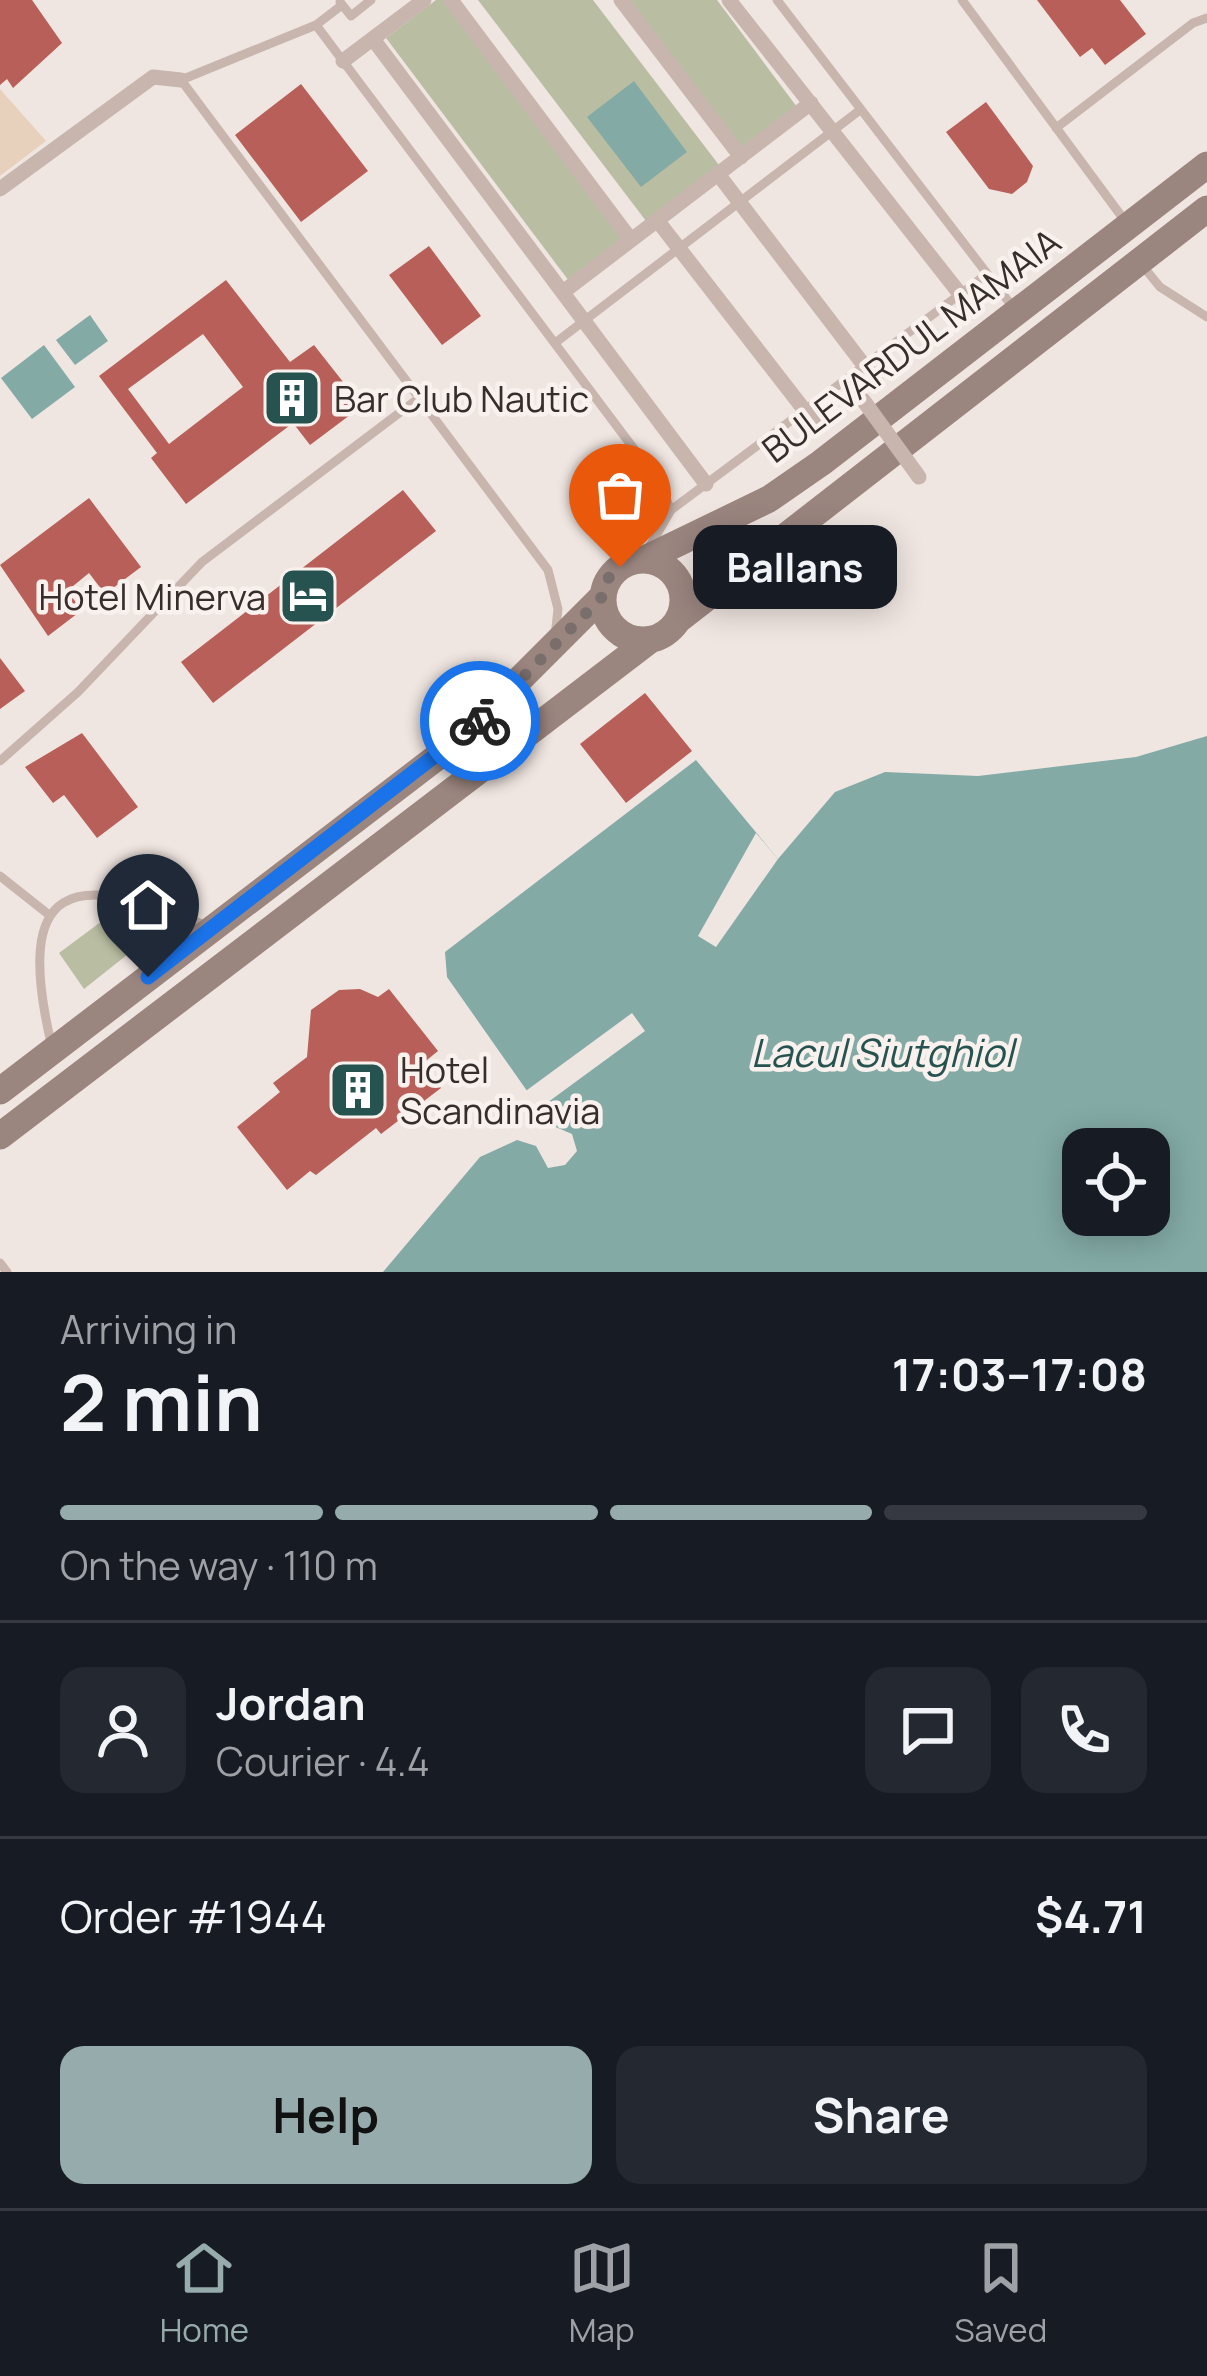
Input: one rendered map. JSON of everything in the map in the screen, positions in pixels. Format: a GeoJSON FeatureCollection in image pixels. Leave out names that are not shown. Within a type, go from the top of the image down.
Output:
{"type":"FeatureCollection","features":[{"type":"Feature","properties":{"kind":"main road","name":"BULEVARDUL MAMAIA"},"geometry":{"type":"LineString","coordinates":[[644,560],[786,487],[1207,165]]}},
{"type":"Feature","properties":{"kind":"main road","name":"BULEVARDUL MAMAIA"},"geometry":{"type":"LineString","coordinates":[[678,620],[1207,209]]}},
{"type":"Feature","properties":{"kind":"main road"},"geometry":{"type":"LineString","coordinates":[[0,1091],[458,741],[602,597],[609,577],[620,567],[644,560],[665,566],[677,579],[683,598],[678,620],[0,1136]]}},
{"type":"Feature","properties":{"kind":"main road"},"geometry":{"type":"LineString","coordinates":[[602,597],[608,622],[617,632],[650,640]]}},
{"type":"Feature","properties":{"kind":"street"},"geometry":{"type":"LineString","coordinates":[[343,61],[424,0]]}},
{"type":"Feature","properties":{"kind":"street"},"geometry":{"type":"LineString","coordinates":[[451,0],[631,240]]}},
{"type":"Feature","properties":{"kind":"street"},"geometry":{"type":"LineString","coordinates":[[621,0],[741,157]]}},
{"type":"Feature","properties":{"kind":"street"},"geometry":{"type":"LineString","coordinates":[[730,0],[960,294]]}},
{"type":"Feature","properties":{"kind":"street"},"geometry":{"type":"LineString","coordinates":[[373,39],[706,484]]}},
{"type":"Feature","properties":{"kind":"street"},"geometry":{"type":"LineString","coordinates":[[0,189],[153,77],[181,80]]}},
{"type":"Feature","properties":{"kind":"street"},"geometry":{"type":"LineString","coordinates":[[562,292],[811,104]]}},
{"type":"Feature","properties":{"kind":"street"},"geometry":{"type":"LineString","coordinates":[[718,174],[876,381]]}},
{"type":"Feature","properties":{"kind":"street"},"geometry":{"type":"LineString","coordinates":[[657,220],[816,425]]}},
{"type":"Feature","properties":{"kind":"street"},"geometry":{"type":"LineString","coordinates":[[863,400],[919,476]]}},
{"type":"Feature","properties":{"kind":"lane"},"geometry":{"type":"LineString","coordinates":[[371,0],[351,16],[340,2],[316,25],[181,80],[548,571],[558,608],[553,648]]}},
{"type":"Feature","properties":{"kind":"lane"},"geometry":{"type":"LineString","coordinates":[[776,0],[1015,310]]}},
{"type":"Feature","properties":{"kind":"lane"},"geometry":{"type":"LineString","coordinates":[[962,0],[1128,225]]}},
{"type":"Feature","properties":{"kind":"lane"},"geometry":{"type":"LineString","coordinates":[[1056,128],[1193,22],[1207,18]]}},
{"type":"Feature","properties":{"kind":"lane"},"geometry":{"type":"LineString","coordinates":[[316,25],[658,481],[671,510]]}},
{"type":"Feature","properties":{"kind":"lane"},"geometry":{"type":"LineString","coordinates":[[555,343],[860,110]]}},
{"type":"Feature","properties":{"kind":"lane"},"geometry":{"type":"LineString","coordinates":[[1140,262],[1160,287],[1207,317]]}},
{"type":"Feature","properties":{"kind":"lane"},"geometry":{"type":"LineString","coordinates":[[644,560],[671,510],[987,274]]}},
{"type":"Feature","properties":{"kind":"lane"},"geometry":{"type":"LineString","coordinates":[[0,761],[78,692],[202,562],[419,398]]}},
{"type":"Feature","properties":{"kind":"lane"},"geometry":{"type":"LineString","coordinates":[[0,876],[49,914]]}},
{"type":"Feature","properties":{"kind":"lane"},"geometry":{"type":"LineString","coordinates":[[52,1051],[37,957],[40,930],[63,902],[85,896],[124,897],[212,928]]}},
{"type":"Feature","properties":{"kind":"lane"},"geometry":{"type":"LineString","coordinates":[[0,1263],[7,1272]]}},
{"type":"Feature","properties":{"kind":"green space"},"geometry":{"type":"Polygon","coordinates":[[[436,0],[444,0],[625,239],[569,281],[386,38],[436,0]]]}},
{"type":"Feature","properties":{"kind":"green space"},"geometry":{"type":"Polygon","coordinates":[[[478,0],[593,0],[719,165],[646,221],[478,0]]]}},
{"type":"Feature","properties":{"kind":"green space"},"geometry":{"type":"Polygon","coordinates":[[[630,0],[717,0],[797,107],[742,148],[630,0]]]}},
{"type":"Feature","properties":{"kind":"green space"},"geometry":{"type":"Polygon","coordinates":[[[110,915],[152,935],[84,989],[59,953],[110,915]]]}},
{"type":"Feature","properties":{"kind":"sand"},"geometry":{"type":"Polygon","coordinates":[[[0,89],[46,141],[0,176],[0,89]]]}},
{"type":"Feature","properties":{"kind":"water"},"geometry":{"type":"Polygon","coordinates":[[[634,81],[687,152],[641,187],[587,117],[634,81]]]}},
{"type":"Feature","properties":{"kind":"water"},"geometry":{"type":"Polygon","coordinates":[[[90,315],[108,341],[75,365],[56,340],[90,315]]]}},
{"type":"Feature","properties":{"kind":"water"},"geometry":{"type":"Polygon","coordinates":[[[44,345],[75,387],[32,419],[1,378],[44,345]]]}},
{"type":"Feature","properties":{"kind":"water","name":"Lacul Siutghiol"},"geometry":{"type":"Polygon","coordinates":[[[1207,736],[1207,1272],[383,1272],[480,1157],[517,1140],[536,1146],[548,1168],[565,1165],[577,1151],[572,1134],[530,1116],[539,1108],[447,977],[445,952],[696,760],[778,859],[835,792],[885,772],[978,776],[1136,757],[1207,736]]]}},
{"type":"Feature","properties":{"kind":"pier"},"geometry":{"type":"Polygon","coordinates":[[[756,833],[778,859],[716,947],[698,936],[756,833]]]}},
{"type":"Feature","properties":{"kind":"pier"},"geometry":{"type":"Polygon","coordinates":[[[632,1013],[645,1031],[525,1119],[531,1107],[523,1093],[632,1013]]]}},
{"type":"Feature","properties":{"kind":"building"},"geometry":{"type":"Polygon","coordinates":[[[0,0],[32,0],[62,43],[13,88],[7,79],[0,85],[0,0]]]}},
{"type":"Feature","properties":{"kind":"building"},"geometry":{"type":"Polygon","coordinates":[[[1037,0],[1120,0],[1146,34],[1105,65],[1092,48],[1080,57],[1037,0]]]}},
{"type":"Feature","properties":{"kind":"building"},"geometry":{"type":"Polygon","coordinates":[[[301,84],[368,171],[301,222],[235,135],[301,84]]]}},
{"type":"Feature","properties":{"kind":"building"},"geometry":{"type":"Polygon","coordinates":[[[986,102],[1033,166],[1027,182],[1012,194],[989,189],[946,132],[986,102]]]}},
{"type":"Feature","properties":{"kind":"building"},"geometry":{"type":"Polygon","coordinates":[[[429,246],[481,316],[442,345],[389,275],[429,246]]]}},
{"type":"Feature","properties":{"kind":"building","name":"Bar Club Nautic"},"geometry":{"type":"Polygon","coordinates":[[[226,280],[290,362],[314,345],[362,406],[310,445],[293,423],[186,504],[151,458],[157,453],[99,376],[226,280]],[[203,334],[128,389],[169,444],[243,387],[203,334]]]}},
{"type":"Feature","properties":{"kind":"building","name":"Hotel Minerva"},"geometry":{"type":"Polygon","coordinates":[[[403,490],[436,531],[213,703],[181,662],[403,490]]]}},
{"type":"Feature","properties":{"kind":"building"},"geometry":{"type":"Polygon","coordinates":[[[89,498],[141,567],[105,594],[89,573],[67,591],[82,610],[48,636],[0,565],[89,498]]]}},
{"type":"Feature","properties":{"kind":"building"},"geometry":{"type":"Polygon","coordinates":[[[0,658],[25,691],[0,709],[0,658]]]}},
{"type":"Feature","properties":{"kind":"building"},"geometry":{"type":"Polygon","coordinates":[[[645,693],[692,751],[626,803],[580,744],[645,693]]]}},
{"type":"Feature","properties":{"kind":"building"},"geometry":{"type":"Polygon","coordinates":[[[82,733],[138,807],[97,838],[64,795],[53,803],[25,767],[82,733]]]}},
{"type":"Feature","properties":{"kind":"building","name":"Hotel Scandinavia"},"geometry":{"type":"Polygon","coordinates":[[[360,989],[378,997],[389,989],[438,1051],[422,1064],[441,1088],[381,1134],[376,1128],[316,1175],[310,1171],[287,1190],[237,1127],[280,1092],[273,1083],[307,1057],[311,1010],[339,990],[360,989]]]}},
{"type":"Feature","properties":{"kind":"way so far"},"geometry":{"type":"LineString","coordinates":[[480,721],[602,597],[609,577],[620,567]]}},
{"type":"Feature","properties":{"kind":"place","name":"Bar Club Nautic"},"geometry":{"type":"Point","coordinates":[292,398]}},
{"type":"Feature","properties":{"kind":"place","name":"Ballans"},"geometry":{"type":"Point","coordinates":[620,567]}},
{"type":"Feature","properties":{"kind":"place","name":"Hotel Minerva"},"geometry":{"type":"Point","coordinates":[308,596]}},
{"type":"Feature","properties":{"kind":"place","name":"Hotel Scandinavia"},"geometry":{"type":"Point","coordinates":[358,1090]}},
{"type":"Feature","properties":{"kind":"route"},"geometry":{"type":"LineString","coordinates":[[148,977],[480,721]]}}]}
